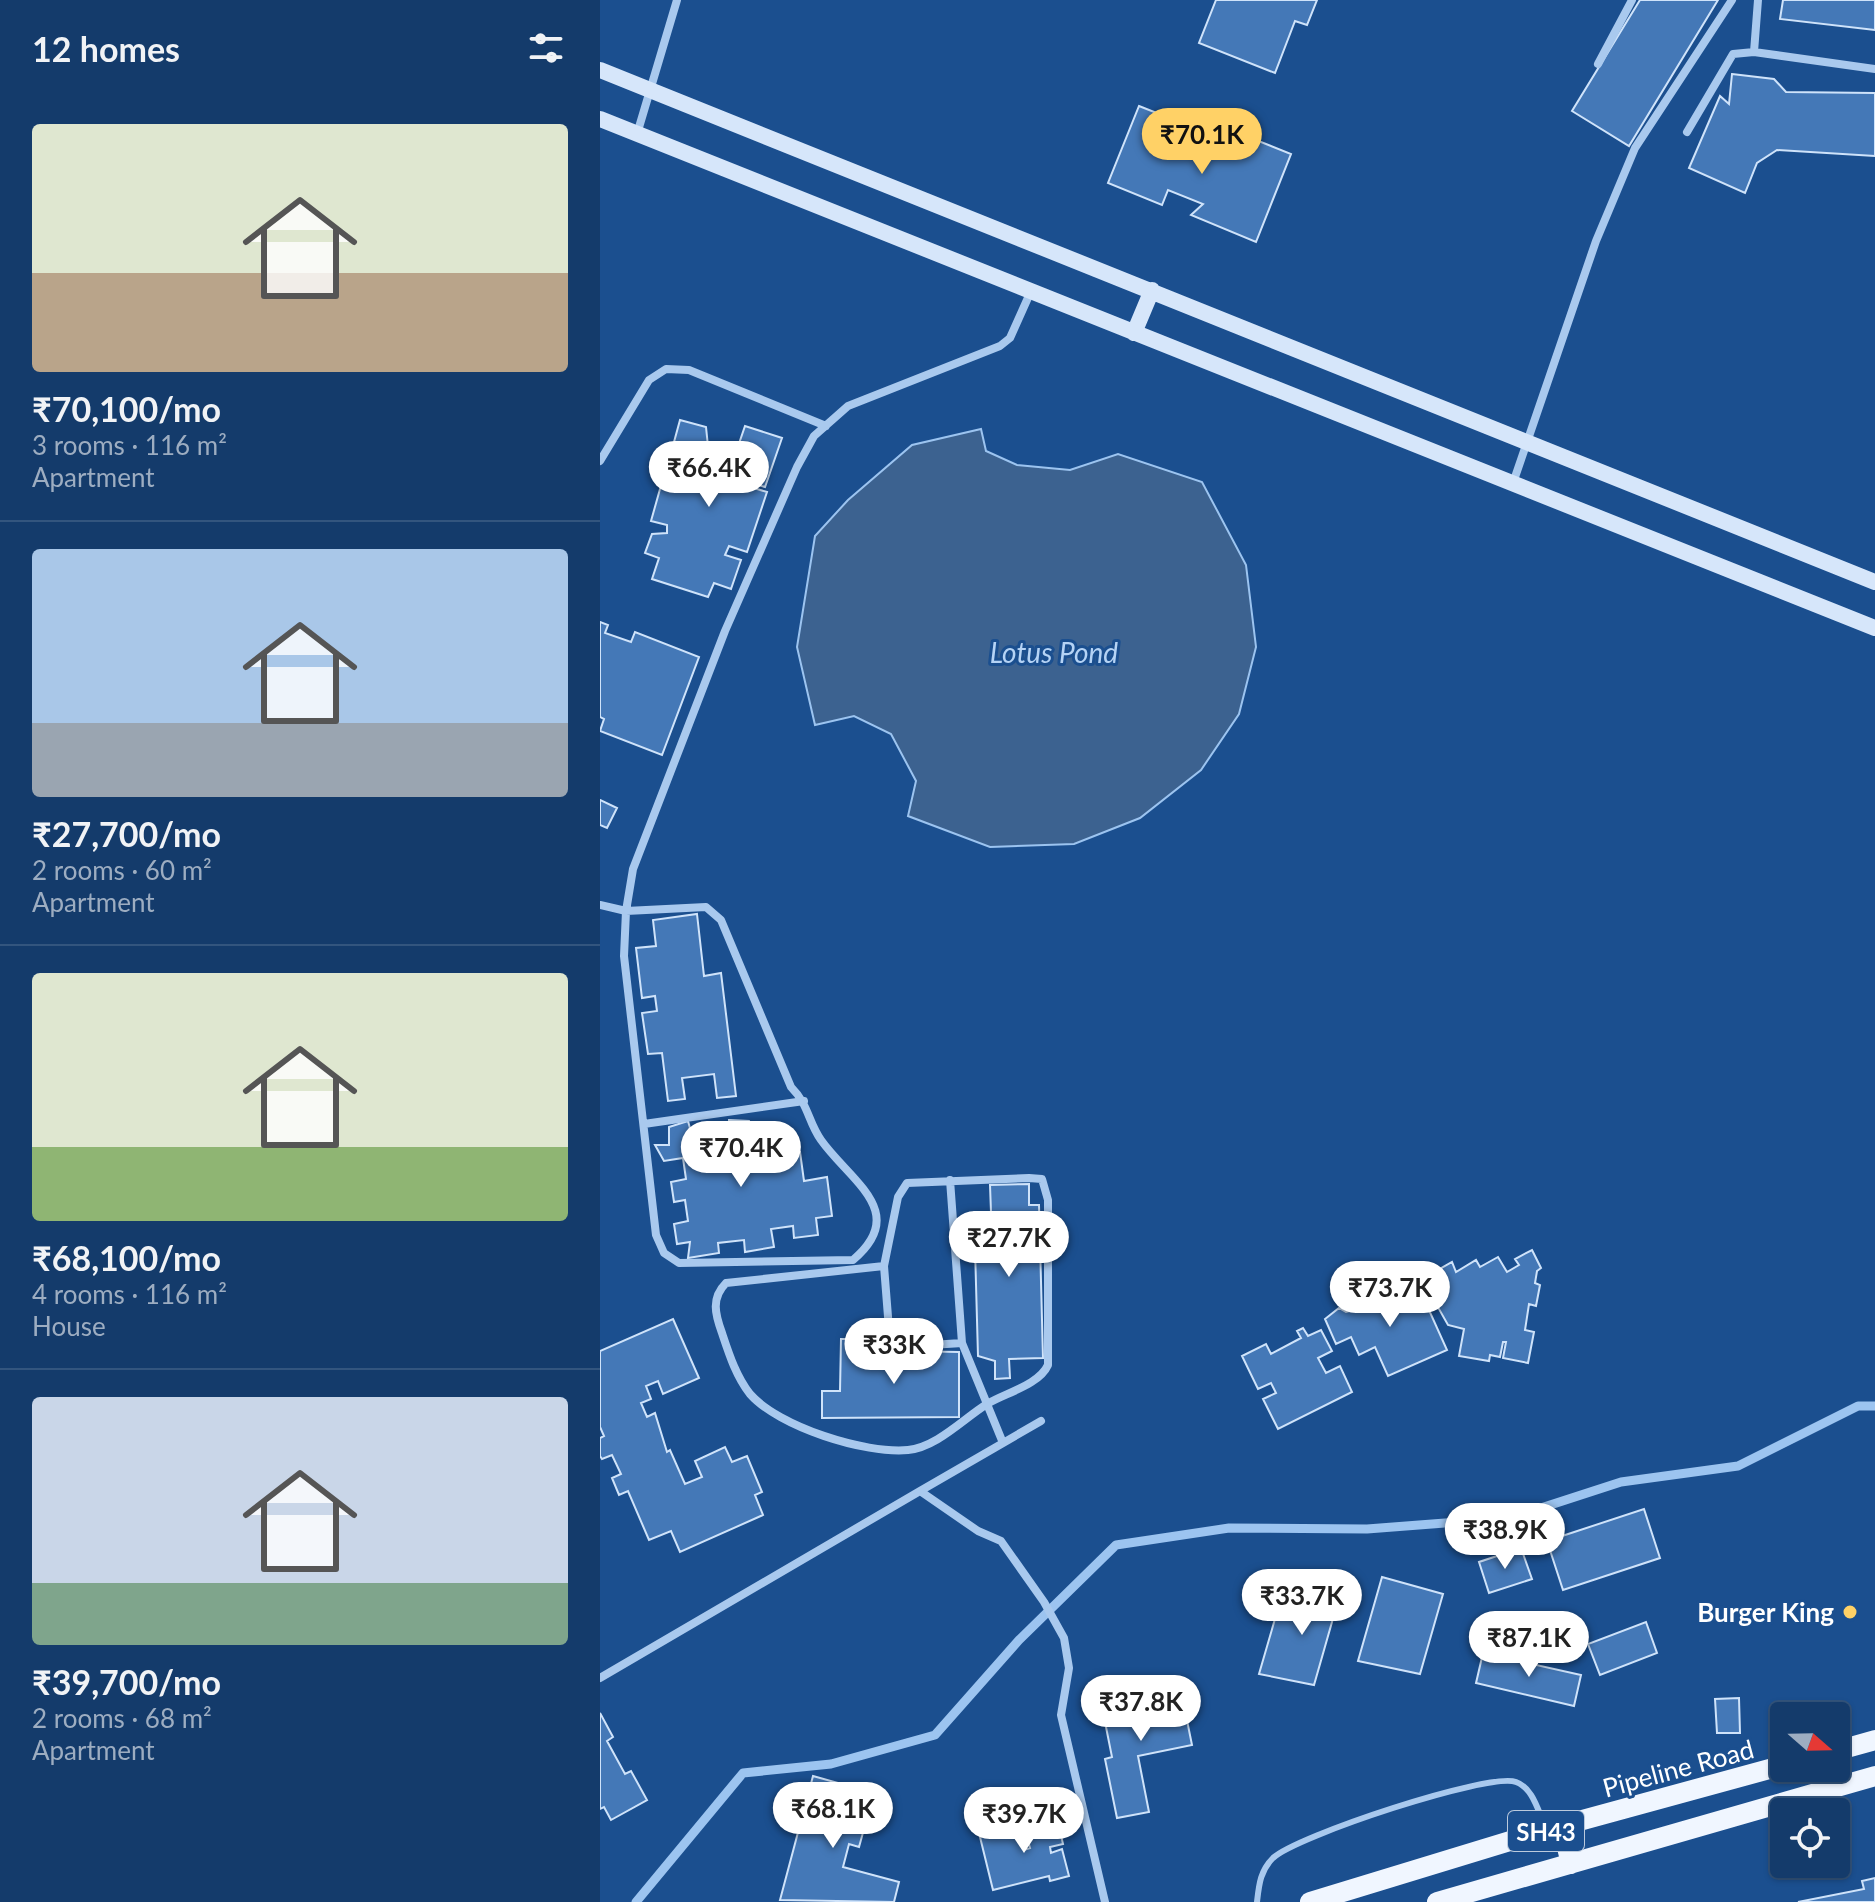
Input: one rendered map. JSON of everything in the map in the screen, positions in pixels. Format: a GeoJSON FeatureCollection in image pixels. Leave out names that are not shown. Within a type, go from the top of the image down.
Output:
{"type":"FeatureCollection","features":[{"type":"Feature","properties":{"kind":"main road"},"geometry":{"type":"LineString","coordinates":[[1850,1747],[1875,1740]]}},
{"type":"Feature","properties":{"kind":"main road","name":"Pipeline Road"},"geometry":{"type":"LineString","coordinates":[[1310,1902],[1554,1828],[1770,1769]]}},
{"type":"Feature","properties":{"kind":"main road","name":"SH43"},"geometry":{"type":"LineString","coordinates":[[1437,1902],[1875,1776]]}},
{"type":"Feature","properties":{"kind":"main road"},"geometry":{"type":"LineString","coordinates":[[1554,1828],[1571,1864]]}},
{"type":"Feature","properties":{"kind":"street"},"geometry":{"type":"LineString","coordinates":[[637,134],[677,0]]}},
{"type":"Feature","properties":{"kind":"street"},"geometry":{"type":"LineString","coordinates":[[1598,64],[1632,0]]}},
{"type":"Feature","properties":{"kind":"street"},"geometry":{"type":"LineString","coordinates":[[1513,483],[1596,241],[1635,148],[1732,0]]}},
{"type":"Feature","properties":{"kind":"street"},"geometry":{"type":"LineString","coordinates":[[1754,52],[1758,0]]}},
{"type":"Feature","properties":{"kind":"street"},"geometry":{"type":"LineString","coordinates":[[1687,132],[1733,54],[1754,52],[1875,69]]}},
{"type":"Feature","properties":{"kind":"street"},"geometry":{"type":"LineString","coordinates":[[600,70],[1875,582]]}},
{"type":"Feature","properties":{"kind":"street"},"geometry":{"type":"LineString","coordinates":[[600,119],[1875,628]]}},
{"type":"Feature","properties":{"kind":"street"},"geometry":{"type":"LineString","coordinates":[[1134,333],[1152,290]]}},
{"type":"Feature","properties":{"kind":"street"},"geometry":{"type":"LineString","coordinates":[[600,905],[626,911],[675,906],[706,907],[721,920],[791,1087],[804,1101],[819,1138],[872,1199],[878,1220],[870,1245],[853,1260],[679,1263],[664,1253],[656,1235],[624,956],[626,911],[633,869],[725,631],[797,467],[814,436],[848,406],[1000,346],[1010,338],[1031,291]]}},
{"type":"Feature","properties":{"kind":"street"},"geometry":{"type":"LineString","coordinates":[[600,461],[649,380],[666,369],[689,370],[826,426]]}},
{"type":"Feature","properties":{"kind":"street"},"geometry":{"type":"LineString","coordinates":[[644,1124],[804,1101]]}},
{"type":"Feature","properties":{"kind":"street"},"geometry":{"type":"LineString","coordinates":[[884,1266],[726,1283],[718,1291],[715,1303],[718,1324],[734,1367],[750,1394],[780,1419],[848,1443],[894,1450],[922,1447],[988,1404],[1039,1376],[1048,1365],[1046,1186],[1042,1179],[950,1180],[907,1183],[901,1188],[884,1266],[890,1342],[900,1347],[962,1343]]}},
{"type":"Feature","properties":{"kind":"street"},"geometry":{"type":"LineString","coordinates":[[950,1180],[962,1343],[1003,1443]]}},
{"type":"Feature","properties":{"kind":"street"},"geometry":{"type":"LineString","coordinates":[[600,1678],[1041,1421]]}},
{"type":"Feature","properties":{"kind":"street"},"geometry":{"type":"LineString","coordinates":[[920,1491],[978,1531],[1001,1541],[1044,1602],[1064,1638],[1069,1668],[1061,1715],[1105,1902]]}},
{"type":"Feature","properties":{"kind":"lane"},"geometry":{"type":"LineString","coordinates":[[1257,1902],[1260,1875],[1274,1857],[1305,1838],[1453,1792],[1508,1780],[1517,1782],[1528,1790],[1554,1828]]}},
{"type":"Feature","properties":{"kind":"water","name":"Lotus Pond"},"geometry":{"type":"Polygon","coordinates":[[[981,429],[986,451],[1017,465],[1070,470],[1118,454],[1202,482],[1246,565],[1256,647],[1239,714],[1201,770],[1140,818],[1074,844],[990,847],[908,816],[916,781],[891,734],[854,716],[815,725],[797,647],[815,536],[848,500],[912,445],[981,429]]]}},
{"type":"Feature","properties":{"kind":"building"},"geometry":{"type":"Polygon","coordinates":[[[1216,0],[1317,0],[1307,25],[1295,21],[1275,73],[1199,43],[1216,0]]]}},
{"type":"Feature","properties":{"kind":"building"},"geometry":{"type":"Polygon","coordinates":[[[1640,0],[1718,0],[1629,146],[1572,111],[1640,0]]]}},
{"type":"Feature","properties":{"kind":"building"},"geometry":{"type":"Polygon","coordinates":[[[1783,0],[1875,0],[1875,30],[1780,19],[1783,0]]]}},
{"type":"Feature","properties":{"kind":"building"},"geometry":{"type":"Polygon","coordinates":[[[1732,74],[1774,79],[1786,92],[1875,93],[1875,156],[1777,150],[1757,163],[1745,193],[1689,168],[1720,96],[1729,104],[1732,74]]]}},
{"type":"Feature","properties":{"kind":"building"},"geometry":{"type":"Polygon","coordinates":[[[1139,106],[1172,119],[1161,146],[1206,164],[1212,148],[1236,158],[1246,136],[1291,154],[1256,242],[1191,215],[1203,204],[1168,190],[1162,205],[1108,183],[1139,106]]]}},
{"type":"Feature","properties":{"kind":"building"},"geometry":{"type":"Polygon","coordinates":[[[680,420],[706,427],[709,456],[732,464],[745,426],[782,438],[765,487],[745,481],[744,485],[767,492],[747,552],[729,546],[725,555],[741,560],[731,589],[714,583],[708,597],[652,579],[659,558],[645,553],[652,534],[667,533],[667,525],[651,521],[662,482],[676,486],[681,467],[668,464],[680,420]]]}},
{"type":"Feature","properties":{"kind":"building"},"geometry":{"type":"Polygon","coordinates":[[[600,622],[608,625],[605,633],[631,642],[635,632],[699,657],[662,755],[600,731],[604,719],[600,717],[600,622]]]}},
{"type":"Feature","properties":{"kind":"building"},"geometry":{"type":"Polygon","coordinates":[[[600,800],[617,808],[607,828],[600,825],[600,800]]]}},
{"type":"Feature","properties":{"kind":"building"},"geometry":{"type":"Polygon","coordinates":[[[697,914],[704,976],[721,973],[736,1096],[717,1098],[714,1074],[682,1078],[685,1099],[668,1101],[662,1053],[648,1054],[642,1013],[657,1011],[655,996],[642,998],[636,948],[656,946],[653,920],[697,914]]]}},
{"type":"Feature","properties":{"kind":"building"},"geometry":{"type":"Polygon","coordinates":[[[729,1120],[749,1121],[755,1133],[770,1130],[772,1149],[784,1147],[785,1155],[800,1152],[804,1181],[827,1177],[832,1216],[816,1218],[818,1235],[794,1238],[793,1226],[771,1229],[774,1247],[745,1252],[744,1240],[718,1243],[719,1253],[688,1258],[690,1242],[677,1244],[674,1224],[688,1221],[685,1200],[674,1202],[671,1182],[686,1179],[683,1158],[664,1161],[655,1145],[669,1145],[669,1127],[688,1121],[691,1132],[700,1129],[702,1136],[729,1128],[729,1120]]]}},
{"type":"Feature","properties":{"kind":"building"},"geometry":{"type":"Polygon","coordinates":[[[1029,1184],[1029,1205],[1039,1205],[1043,1358],[1009,1359],[1010,1378],[995,1379],[995,1361],[978,1356],[974,1212],[991,1212],[990,1185],[1029,1184]]]}},
{"type":"Feature","properties":{"kind":"building"},"geometry":{"type":"Polygon","coordinates":[[[1532,1250],[1541,1268],[1537,1271],[1535,1283],[1540,1285],[1536,1306],[1529,1304],[1525,1330],[1534,1332],[1528,1363],[1503,1358],[1506,1342],[1503,1342],[1500,1357],[1490,1355],[1489,1361],[1459,1356],[1464,1329],[1448,1325],[1422,1279],[1452,1262],[1456,1272],[1476,1260],[1480,1267],[1498,1257],[1507,1272],[1519,1265],[1515,1259],[1532,1250]]]}},
{"type":"Feature","properties":{"kind":"building"},"geometry":{"type":"Polygon","coordinates":[[[1391,1284],[1398,1300],[1420,1290],[1447,1350],[1388,1376],[1375,1347],[1359,1355],[1351,1337],[1336,1344],[1325,1319],[1339,1308],[1346,1312],[1367,1307],[1367,1294],[1391,1284]]]}},
{"type":"Feature","properties":{"kind":"building"},"geometry":{"type":"Polygon","coordinates":[[[673,1319],[699,1378],[663,1394],[658,1381],[646,1386],[651,1399],[641,1403],[647,1417],[655,1413],[667,1452],[670,1450],[685,1484],[702,1477],[695,1461],[725,1447],[732,1462],[747,1456],[762,1492],[755,1495],[763,1515],[680,1552],[671,1531],[649,1540],[628,1491],[619,1495],[612,1478],[621,1474],[612,1455],[602,1459],[600,1456],[600,1438],[604,1436],[600,1427],[600,1351],[673,1319]]]}},
{"type":"Feature","properties":{"kind":"building"},"geometry":{"type":"Polygon","coordinates":[[[1303,1328],[1308,1336],[1321,1330],[1332,1351],[1318,1358],[1326,1373],[1340,1366],[1352,1392],[1278,1429],[1263,1399],[1276,1393],[1271,1383],[1258,1389],[1242,1356],[1266,1344],[1271,1354],[1301,1338],[1297,1331],[1303,1328]]]}},
{"type":"Feature","properties":{"kind":"building"},"geometry":{"type":"Polygon","coordinates":[[[841,1339],[863,1339],[863,1351],[874,1351],[874,1368],[904,1368],[904,1351],[959,1352],[959,1417],[822,1418],[822,1391],[840,1391],[841,1339]]]}},
{"type":"Feature","properties":{"kind":"building"},"geometry":{"type":"Polygon","coordinates":[[[1644,1509],[1660,1558],[1563,1590],[1547,1541],[1644,1509]]]}},
{"type":"Feature","properties":{"kind":"building"},"geometry":{"type":"Polygon","coordinates":[[[1521,1548],[1532,1579],[1489,1593],[1479,1562],[1521,1548]]]}},
{"type":"Feature","properties":{"kind":"building"},"geometry":{"type":"Polygon","coordinates":[[[1327,1575],[1344,1580],[1314,1685],[1259,1674],[1277,1612],[1290,1615],[1293,1603],[1303,1606],[1306,1594],[1320,1598],[1327,1575]]]}},
{"type":"Feature","properties":{"kind":"building"},"geometry":{"type":"Polygon","coordinates":[[[1382,1577],[1443,1594],[1420,1674],[1358,1661],[1382,1577]]]}},
{"type":"Feature","properties":{"kind":"building"},"geometry":{"type":"Polygon","coordinates":[[[1646,1622],[1657,1653],[1600,1675],[1588,1644],[1646,1622]]]}},
{"type":"Feature","properties":{"kind":"building"},"geometry":{"type":"Polygon","coordinates":[[[1483,1653],[1581,1675],[1574,1706],[1476,1683],[1483,1653]]]}},
{"type":"Feature","properties":{"kind":"building"},"geometry":{"type":"Polygon","coordinates":[[[1180,1686],[1192,1745],[1138,1756],[1149,1812],[1117,1818],[1105,1759],[1112,1757],[1101,1702],[1125,1697],[1126,1705],[1163,1698],[1161,1690],[1180,1686]]]}},
{"type":"Feature","properties":{"kind":"building"},"geometry":{"type":"Polygon","coordinates":[[[1739,1698],[1740,1733],[1717,1733],[1715,1699],[1739,1698]]]}},
{"type":"Feature","properties":{"kind":"building"},"geometry":{"type":"Polygon","coordinates":[[[600,1713],[613,1737],[607,1741],[625,1774],[631,1771],[647,1800],[611,1820],[604,1807],[600,1809],[600,1713]]]}},
{"type":"Feature","properties":{"kind":"building"},"geometry":{"type":"Polygon","coordinates":[[[813,1776],[845,1785],[838,1812],[846,1815],[854,1788],[874,1793],[859,1847],[849,1844],[843,1867],[899,1882],[894,1902],[780,1900],[813,1776]]]}},
{"type":"Feature","properties":{"kind":"building"},"geometry":{"type":"Polygon","coordinates":[[[1047,1819],[1050,1830],[1059,1827],[1063,1844],[1050,1847],[1051,1853],[1062,1849],[1069,1876],[1050,1881],[1049,1876],[993,1890],[980,1837],[1019,1827],[1024,1850],[1030,1848],[1024,1825],[1047,1819]]]}},
{"type":"Feature","properties":{"kind":"building"},"geometry":{"type":"Polygon","coordinates":[[[1875,1878],[1875,1902],[1798,1902],[1864,1889],[1862,1881],[1875,1878]]]}},
{"type":"Feature","properties":{"kind":"waterway"},"geometry":{"type":"LineString","coordinates":[[636,1902],[743,1773],[831,1764],[935,1735],[1019,1640],[1116,1545],[1229,1528],[1367,1529],[1510,1518],[1621,1482],[1738,1466],[1858,1406],[1875,1406]]}},
{"type":"Feature","properties":{"kind":"place","name":"Burger King"},"geometry":{"type":"Point","coordinates":[1850,1612]}}]}
